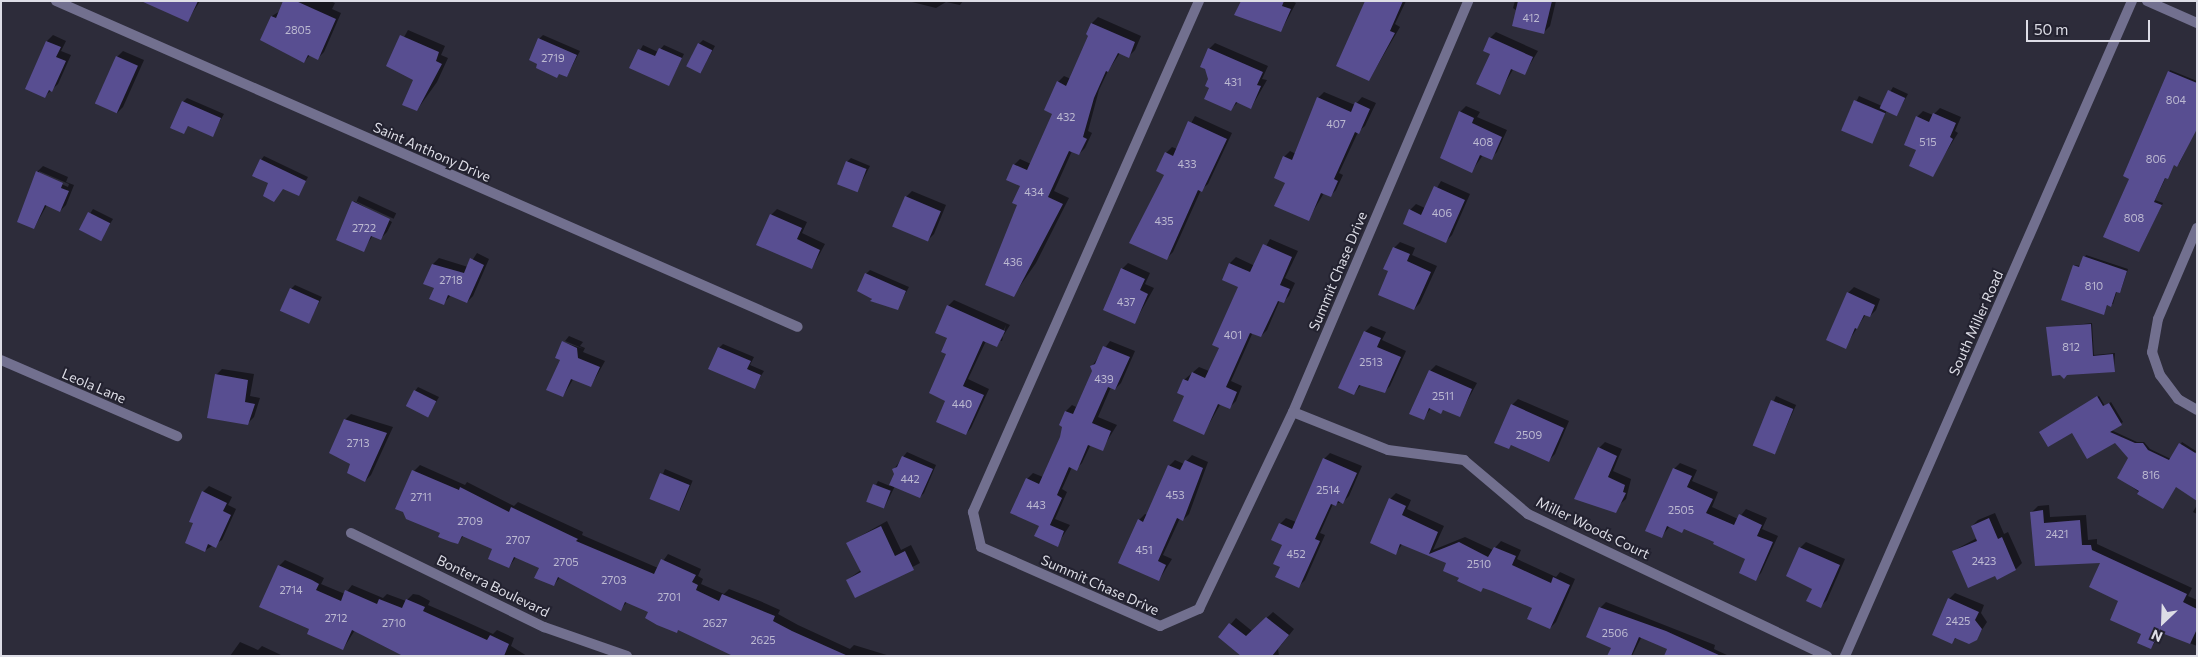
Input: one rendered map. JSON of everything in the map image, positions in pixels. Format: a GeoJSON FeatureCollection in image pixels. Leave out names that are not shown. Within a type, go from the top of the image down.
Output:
{"type":"FeatureCollection","features":[{"type":"Feature","properties":{"kind":"street","name":"Saint Anthony Drive"},"geometry":{"type":"LineString","coordinates":[[56,1],[798,327]]}},
{"type":"Feature","properties":{"kind":"street","name":"Summit Chase Drive"},"geometry":{"type":"LineString","coordinates":[[1199,1],[973,512],[981,547],[1160,626],[1199,609],[1293,412],[1468,1]]}},
{"type":"Feature","properties":{"kind":"street","name":"South Miller Road"},"geometry":{"type":"LineString","coordinates":[[1845,656],[2132,1]]}},
{"type":"Feature","properties":{"kind":"street"},"geometry":{"type":"LineString","coordinates":[[2147,1],[2197,22]]}},
{"type":"Feature","properties":{"kind":"street"},"geometry":{"type":"LineString","coordinates":[[2197,228],[2158,319],[2152,352],[2160,375],[2178,399],[2197,410]]}},
{"type":"Feature","properties":{"kind":"street","name":"Leola Lane"},"geometry":{"type":"LineString","coordinates":[[1,360],[177,436]]}},
{"type":"Feature","properties":{"kind":"street","name":"Miller Woods Court"},"geometry":{"type":"LineString","coordinates":[[1293,412],[1388,450],[1464,460],[1528,514],[1828,656]]}},
{"type":"Feature","properties":{"kind":"street","name":"Bonterra Boulevard"},"geometry":{"type":"LineString","coordinates":[[351,532],[544,626],[627,656]]}},
{"type":"Feature","properties":{"kind":"building"},"geometry":{"type":"Polygon","coordinates":[[[141,1],[198,1],[188,22],[141,1]]]}},
{"type":"Feature","properties":{"kind":"building"},"geometry":{"type":"Polygon","coordinates":[[[283,1],[296,1],[336,19],[318,60],[308,55],[304,63],[260,40],[271,16],[276,18],[283,1]]]}},
{"type":"Feature","properties":{"kind":"building"},"geometry":{"type":"Polygon","coordinates":[[[1241,1],[1284,1],[1282,6],[1291,9],[1281,32],[1234,15],[1241,1]]]}},
{"type":"Feature","properties":{"kind":"building"},"geometry":{"type":"Polygon","coordinates":[[[1365,1],[1403,1],[1390,31],[1395,33],[1369,81],[1336,66],[1365,1]]]}},
{"type":"Feature","properties":{"kind":"building"},"geometry":{"type":"Polygon","coordinates":[[[1518,1],[1552,1],[1544,34],[1512,26],[1518,1]]]}},
{"type":"Feature","properties":{"kind":"building"},"geometry":{"type":"Polygon","coordinates":[[[1091,23],[1135,42],[1129,58],[1118,53],[1108,72],[1106,71],[1094,98],[1083,137],[1087,139],[1079,155],[1069,151],[1048,197],[1063,204],[1014,297],[985,285],[1017,205],[1012,203],[1020,186],[1006,180],[1013,164],[1027,170],[1052,114],[1044,110],[1057,81],[1066,86],[1088,36],[1086,34],[1091,23]]]}},
{"type":"Feature","properties":{"kind":"building"},"geometry":{"type":"Polygon","coordinates":[[[400,35],[439,52],[436,61],[442,64],[417,111],[402,105],[413,80],[386,66],[400,35]]]}},
{"type":"Feature","properties":{"kind":"building"},"geometry":{"type":"Polygon","coordinates":[[[1489,37],[1533,57],[1525,75],[1511,69],[1500,95],[1476,84],[1490,54],[1483,51],[1489,37]]]}},
{"type":"Feature","properties":{"kind":"building"},"geometry":{"type":"Polygon","coordinates":[[[538,38],[577,55],[567,77],[559,74],[557,78],[536,68],[537,64],[529,60],[538,38]]]}},
{"type":"Feature","properties":{"kind":"building"},"geometry":{"type":"Polygon","coordinates":[[[46,41],[61,47],[56,57],[66,61],[52,92],[49,90],[45,98],[25,89],[46,41]]]}},
{"type":"Feature","properties":{"kind":"building"},"geometry":{"type":"Polygon","coordinates":[[[698,43],[712,50],[700,73],[686,66],[698,43]]]}},
{"type":"Feature","properties":{"kind":"building"},"geometry":{"type":"Polygon","coordinates":[[[659,48],[682,58],[669,86],[629,68],[638,49],[655,56],[659,48]]]}},
{"type":"Feature","properties":{"kind":"building"},"geometry":{"type":"Polygon","coordinates":[[[1208,48],[1263,72],[1257,85],[1261,86],[1251,109],[1236,102],[1231,111],[1204,99],[1209,88],[1205,86],[1208,79],[1205,69],[1200,67],[1208,48]]]}},
{"type":"Feature","properties":{"kind":"building"},"geometry":{"type":"Polygon","coordinates":[[[116,56],[138,66],[117,113],[95,104],[116,56]]]}},
{"type":"Feature","properties":{"kind":"building"},"geometry":{"type":"Polygon","coordinates":[[[2168,71],[2197,83],[2197,129],[2177,167],[2174,165],[2168,179],[2165,178],[2154,202],[2162,205],[2139,252],[2103,237],[2129,179],[2123,176],[2168,71]]]}},
{"type":"Feature","properties":{"kind":"building"},"geometry":{"type":"Polygon","coordinates":[[[1888,90],[1905,98],[1897,116],[1880,108],[1888,90]]]}},
{"type":"Feature","properties":{"kind":"building"},"geometry":{"type":"Polygon","coordinates":[[[1317,97],[1351,112],[1355,102],[1370,109],[1359,134],[1355,132],[1334,179],[1338,181],[1331,197],[1321,193],[1309,221],[1274,206],[1285,183],[1274,178],[1283,156],[1292,160],[1317,97]]]}},
{"type":"Feature","properties":{"kind":"building"},"geometry":{"type":"Polygon","coordinates":[[[1854,100],[1885,113],[1872,144],[1841,130],[1854,100]]]}},
{"type":"Feature","properties":{"kind":"building"},"geometry":{"type":"Polygon","coordinates":[[[182,101],[221,118],[213,137],[188,126],[184,134],[170,128],[182,101]]]}},
{"type":"Feature","properties":{"kind":"building"},"geometry":{"type":"Polygon","coordinates":[[[1459,111],[1474,118],[1472,123],[1502,137],[1492,160],[1480,155],[1472,173],[1440,158],[1459,111]]]}},
{"type":"Feature","properties":{"kind":"building"},"geometry":{"type":"Polygon","coordinates":[[[1933,113],[1956,123],[1950,137],[1953,139],[1933,177],[1909,166],[1916,150],[1904,145],[1916,116],[1929,122],[1933,113]]]}},
{"type":"Feature","properties":{"kind":"building"},"geometry":{"type":"Polygon","coordinates":[[[1188,121],[1227,139],[1202,192],[1198,190],[1167,260],[1129,243],[1164,175],[1156,171],[1165,152],[1173,156],[1188,121]]]}},
{"type":"Feature","properties":{"kind":"building"},"geometry":{"type":"Polygon","coordinates":[[[260,159],[306,181],[299,196],[283,189],[274,202],[263,196],[268,183],[252,176],[260,159]]]}},
{"type":"Feature","properties":{"kind":"building"},"geometry":{"type":"Polygon","coordinates":[[[846,161],[867,169],[858,192],[837,184],[846,161]]]}},
{"type":"Feature","properties":{"kind":"building"},"geometry":{"type":"Polygon","coordinates":[[[36,171],[63,183],[61,188],[69,191],[60,212],[45,205],[34,229],[17,222],[36,171]]]}},
{"type":"Feature","properties":{"kind":"building"},"geometry":{"type":"Polygon","coordinates":[[[1434,186],[1465,200],[1446,243],[1403,224],[1409,209],[1421,215],[1434,186]]]}},
{"type":"Feature","properties":{"kind":"building"},"geometry":{"type":"Polygon","coordinates":[[[905,196],[941,211],[928,242],[892,226],[905,196]]]}},
{"type":"Feature","properties":{"kind":"building"},"geometry":{"type":"Polygon","coordinates":[[[352,201],[390,219],[381,240],[371,236],[364,252],[336,240],[352,201]]]}},
{"type":"Feature","properties":{"kind":"building"},"geometry":{"type":"Polygon","coordinates":[[[88,212],[110,223],[101,241],[79,230],[88,212]]]}},
{"type":"Feature","properties":{"kind":"building"},"geometry":{"type":"Polygon","coordinates":[[[770,214],[802,228],[797,239],[820,250],[812,269],[756,245],[770,214]]]}},
{"type":"Feature","properties":{"kind":"building"},"geometry":{"type":"Polygon","coordinates":[[[1263,244],[1292,257],[1280,285],[1290,289],[1284,303],[1278,301],[1261,337],[1250,333],[1226,387],[1237,392],[1230,409],[1218,404],[1204,435],[1173,421],[1184,396],[1177,393],[1183,379],[1188,381],[1192,372],[1205,378],[1219,348],[1212,345],[1238,287],[1222,280],[1229,263],[1250,272],[1263,244]]]}},
{"type":"Feature","properties":{"kind":"building"},"geometry":{"type":"Polygon","coordinates":[[[1393,247],[1410,254],[1407,261],[1431,272],[1414,310],[1378,295],[1388,271],[1383,269],[1393,247]]]}},
{"type":"Feature","properties":{"kind":"building"},"geometry":{"type":"Polygon","coordinates":[[[2083,256],[2127,271],[2120,293],[2116,292],[2111,307],[2107,305],[2104,315],[2061,300],[2073,265],[2079,267],[2083,256]]]}},
{"type":"Feature","properties":{"kind":"building"},"geometry":{"type":"Polygon","coordinates":[[[470,258],[484,265],[467,303],[448,295],[444,305],[429,299],[434,288],[423,284],[432,264],[464,273],[470,258]]]}},
{"type":"Feature","properties":{"kind":"building"},"geometry":{"type":"Polygon","coordinates":[[[1121,268],[1145,279],[1140,290],[1148,294],[1135,324],[1103,310],[1121,268]]]}},
{"type":"Feature","properties":{"kind":"building"},"geometry":{"type":"Polygon","coordinates":[[[865,273],[906,291],[898,310],[870,301],[872,299],[857,291],[865,273]]]}},
{"type":"Feature","properties":{"kind":"building"},"geometry":{"type":"Polygon","coordinates":[[[290,288],[319,301],[309,324],[280,311],[290,288]]]}},
{"type":"Feature","properties":{"kind":"building"},"geometry":{"type":"Polygon","coordinates":[[[1847,292],[1875,305],[1870,317],[1864,315],[1857,329],[1855,328],[1846,349],[1826,340],[1847,292]]]}},
{"type":"Feature","properties":{"kind":"building"},"geometry":{"type":"Polygon","coordinates":[[[947,305],[1005,331],[997,347],[983,341],[963,386],[984,395],[966,435],[936,422],[945,401],[929,393],[946,354],[941,352],[947,338],[935,333],[947,305]]]}},
{"type":"Feature","properties":{"kind":"building"},"geometry":{"type":"Polygon","coordinates":[[[2091,324],[2093,356],[2113,354],[2115,372],[2067,375],[2064,379],[2060,375],[2052,376],[2046,327],[2091,324]]]}},
{"type":"Feature","properties":{"kind":"building"},"geometry":{"type":"Polygon","coordinates":[[[1364,331],[1381,338],[1377,347],[1401,357],[1385,393],[1359,385],[1354,395],[1338,388],[1364,331]]]}},
{"type":"Feature","properties":{"kind":"building"},"geometry":{"type":"Polygon","coordinates":[[[562,341],[577,348],[578,358],[600,367],[591,387],[571,379],[563,397],[546,390],[560,360],[555,358],[562,341]]]}},
{"type":"Feature","properties":{"kind":"building"},"geometry":{"type":"Polygon","coordinates":[[[1103,346],[1130,357],[1115,390],[1108,387],[1092,423],[1111,431],[1103,451],[1088,445],[1077,471],[1069,467],[1057,495],[1062,498],[1050,525],[1064,531],[1058,547],[1034,536],[1039,526],[1010,513],[1026,478],[1039,484],[1060,437],[1062,427],[1059,425],[1065,411],[1073,414],[1092,371],[1090,366],[1095,364],[1103,346]]]}},
{"type":"Feature","properties":{"kind":"building"},"geometry":{"type":"Polygon","coordinates":[[[718,347],[751,361],[747,369],[761,375],[755,389],[708,369],[718,347]]]}},
{"type":"Feature","properties":{"kind":"building"},"geometry":{"type":"Polygon","coordinates":[[[1429,370],[1472,389],[1460,417],[1443,410],[1441,414],[1429,408],[1424,420],[1409,414],[1429,370]]]}},
{"type":"Feature","properties":{"kind":"building"},"geometry":{"type":"Polygon","coordinates":[[[215,374],[248,380],[245,402],[255,404],[248,425],[207,418],[215,374]]]}},
{"type":"Feature","properties":{"kind":"building"},"geometry":{"type":"Polygon","coordinates":[[[414,390],[436,401],[428,417],[406,406],[414,390]]]}},
{"type":"Feature","properties":{"kind":"building"},"geometry":{"type":"Polygon","coordinates":[[[2097,396],[2103,406],[2109,403],[2122,425],[2110,432],[2135,443],[2143,443],[2148,450],[2169,460],[2179,443],[2197,454],[2197,501],[2176,487],[2163,509],[2137,494],[2139,491],[2117,478],[2128,458],[2115,443],[2087,459],[2072,433],[2048,447],[2039,432],[2097,396]]]}},
{"type":"Feature","properties":{"kind":"building"},"geometry":{"type":"Polygon","coordinates":[[[1771,400],[1793,409],[1775,454],[1753,445],[1771,400]]]}},
{"type":"Feature","properties":{"kind":"building"},"geometry":{"type":"Polygon","coordinates":[[[1511,404],[1564,428],[1549,462],[1511,445],[1509,449],[1494,443],[1511,404]]]}},
{"type":"Feature","properties":{"kind":"building"},"geometry":{"type":"Polygon","coordinates":[[[344,419],[387,433],[365,482],[347,473],[350,464],[329,453],[344,419]]]}},
{"type":"Feature","properties":{"kind":"building"},"geometry":{"type":"Polygon","coordinates":[[[1598,447],[1617,456],[1608,477],[1625,485],[1623,492],[1626,493],[1616,513],[1574,499],[1598,447]]]}},
{"type":"Feature","properties":{"kind":"building"},"geometry":{"type":"Polygon","coordinates":[[[902,456],[933,469],[920,498],[889,485],[894,474],[892,469],[897,467],[902,456]]]}},
{"type":"Feature","properties":{"kind":"building"},"geometry":{"type":"Polygon","coordinates":[[[1323,458],[1357,473],[1343,504],[1338,501],[1336,506],[1331,504],[1315,539],[1320,541],[1299,588],[1275,577],[1280,567],[1273,564],[1282,545],[1271,540],[1279,523],[1292,529],[1323,458]]]}},
{"type":"Feature","properties":{"kind":"building"},"geometry":{"type":"Polygon","coordinates":[[[1185,460],[1203,468],[1183,521],[1177,518],[1158,561],[1166,565],[1159,581],[1118,563],[1138,519],[1143,522],[1168,465],[1180,470],[1185,460]]]}},
{"type":"Feature","properties":{"kind":"building"},"geometry":{"type":"Polygon","coordinates":[[[1673,468],[1692,476],[1687,487],[1713,499],[1706,513],[1734,525],[1739,514],[1762,525],[1757,536],[1773,542],[1756,581],[1739,573],[1745,559],[1713,544],[1714,542],[1684,529],[1682,533],[1667,526],[1662,538],[1645,531],[1673,468]]]}},
{"type":"Feature","properties":{"kind":"building"},"geometry":{"type":"Polygon","coordinates":[[[412,470],[459,490],[460,487],[509,512],[511,507],[578,539],[576,541],[654,574],[661,559],[696,575],[692,582],[698,585],[696,590],[719,601],[722,594],[775,616],[773,621],[848,656],[733,656],[678,630],[677,633],[657,625],[645,618],[648,612],[625,602],[621,611],[558,577],[554,586],[534,578],[539,568],[514,557],[509,568],[488,559],[492,549],[462,536],[458,544],[438,537],[440,533],[406,519],[403,512],[395,509],[412,470]]]}},
{"type":"Feature","properties":{"kind":"building"},"geometry":{"type":"Polygon","coordinates":[[[660,473],[690,485],[679,511],[650,499],[660,473]]]}},
{"type":"Feature","properties":{"kind":"building"},"geometry":{"type":"Polygon","coordinates":[[[873,484],[891,491],[884,509],[866,502],[873,484]]]}},
{"type":"Feature","properties":{"kind":"building"},"geometry":{"type":"Polygon","coordinates":[[[202,491],[227,503],[223,511],[231,515],[216,548],[208,544],[205,552],[185,543],[193,523],[189,522],[202,491]]]}},
{"type":"Feature","properties":{"kind":"building"},"geometry":{"type":"Polygon","coordinates":[[[1389,498],[1406,506],[1402,515],[1438,532],[1429,554],[1459,542],[1488,557],[1494,547],[1516,556],[1512,565],[1551,583],[1553,577],[1570,585],[1550,629],[1527,619],[1532,608],[1492,591],[1483,588],[1481,592],[1457,581],[1459,578],[1443,571],[1446,563],[1400,544],[1396,555],[1370,543],[1389,498]]]}},
{"type":"Feature","properties":{"kind":"building"},"geometry":{"type":"Polygon","coordinates":[[[2043,510],[2044,523],[2080,520],[2082,545],[2091,545],[2092,550],[2187,594],[2183,602],[2197,609],[2197,629],[2190,644],[2159,632],[2151,649],[2137,643],[2141,634],[2110,620],[2118,601],[2089,587],[2100,563],[2035,566],[2030,512],[2043,510]]]}},
{"type":"Feature","properties":{"kind":"building"},"geometry":{"type":"Polygon","coordinates":[[[1989,518],[1998,539],[2002,537],[2016,570],[1997,580],[1995,576],[1968,588],[1952,551],[1977,541],[1971,526],[1989,518]]]}},
{"type":"Feature","properties":{"kind":"building"},"geometry":{"type":"Polygon","coordinates":[[[881,526],[895,556],[905,551],[914,570],[855,598],[846,580],[861,572],[846,543],[881,526]]]}},
{"type":"Feature","properties":{"kind":"building"},"geometry":{"type":"Polygon","coordinates":[[[1799,547],[1840,565],[1821,608],[1806,601],[1812,589],[1786,576],[1799,547]]]}},
{"type":"Feature","properties":{"kind":"building"},"geometry":{"type":"Polygon","coordinates":[[[278,565],[319,584],[316,590],[341,601],[345,590],[377,604],[379,599],[402,608],[406,599],[425,607],[423,611],[487,640],[490,635],[509,644],[504,656],[403,656],[352,630],[343,650],[307,634],[309,629],[259,607],[278,565]]]}},
{"type":"Feature","properties":{"kind":"building"},"geometry":{"type":"Polygon","coordinates":[[[1948,598],[1979,612],[1975,620],[1982,629],[1977,640],[1969,644],[1955,638],[1952,644],[1932,635],[1948,598]]]}},
{"type":"Feature","properties":{"kind":"building"},"geometry":{"type":"Polygon","coordinates":[[[1599,607],[1666,631],[1721,656],[1664,656],[1667,649],[1639,637],[1631,656],[1607,656],[1611,648],[1586,637],[1599,607]]]}},
{"type":"Feature","properties":{"kind":"building"},"geometry":{"type":"Polygon","coordinates":[[[1266,617],[1289,635],[1272,656],[1241,656],[1218,637],[1229,623],[1246,636],[1266,617]]]}}]}
